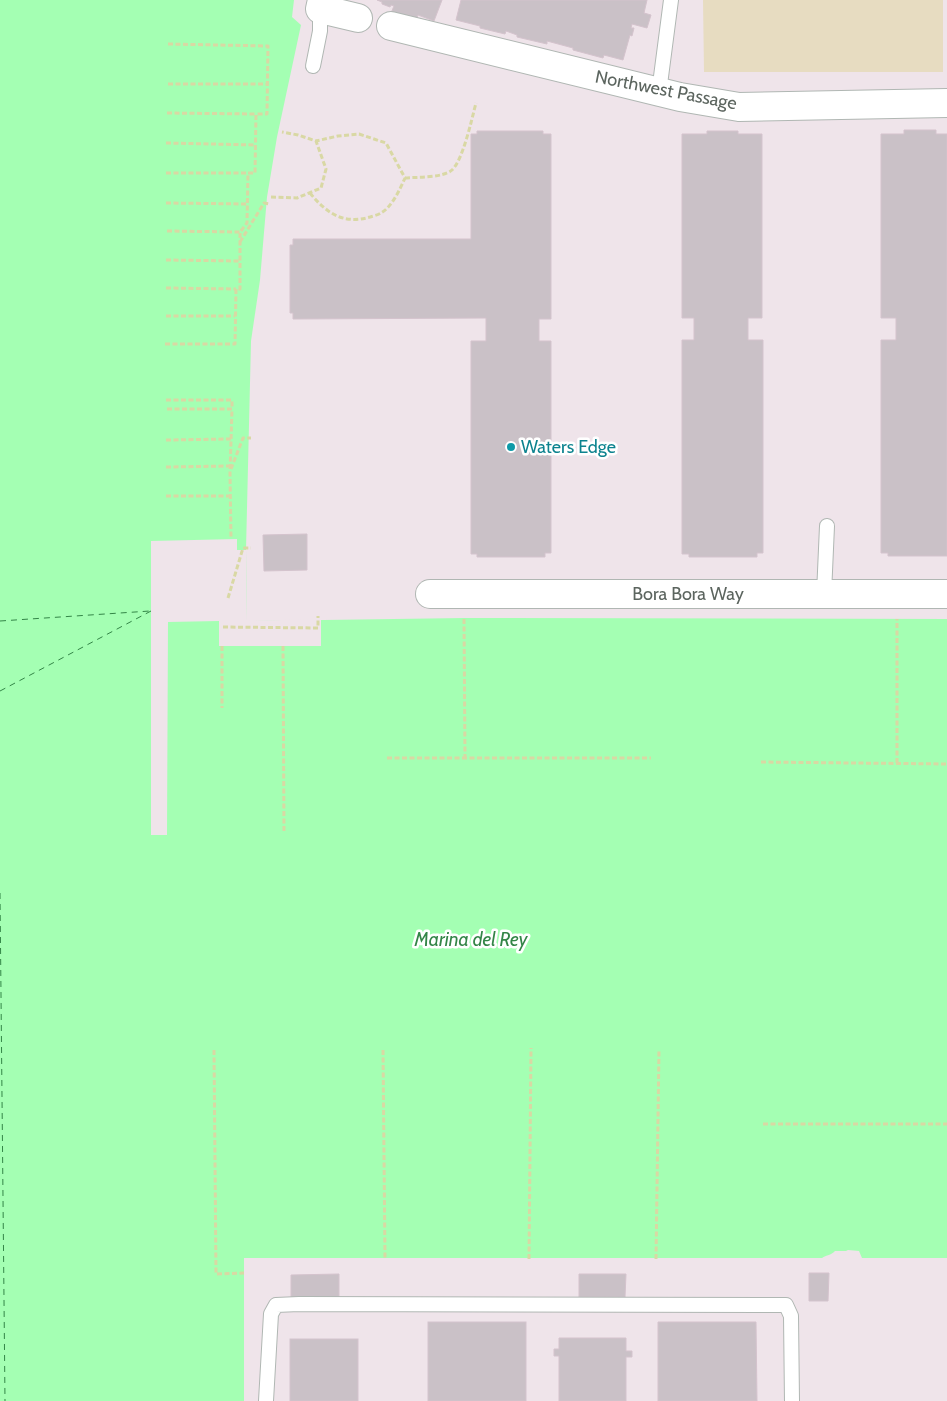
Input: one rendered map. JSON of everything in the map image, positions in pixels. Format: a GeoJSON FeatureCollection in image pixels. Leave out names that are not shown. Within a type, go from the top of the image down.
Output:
{"type":"FeatureCollection","features":[{"type":"Feature","properties":{"kind":"street"},"geometry":{"type":"LineString","coordinates":[[321,4],[358,18]]}},
{"type":"Feature","properties":{"kind":"street","name":"Northwest Passage"},"geometry":{"type":"LineString","coordinates":[[390,26],[680,97],[739,106],[947,103]]}},
{"type":"Feature","properties":{"kind":"street","name":"Bora Bora Way"},"geometry":{"type":"LineString","coordinates":[[430,594],[947,594]]}},
{"type":"Feature","properties":{"kind":"lane"},"geometry":{"type":"LineString","coordinates":[[659,92],[671,0]]}},
{"type":"Feature","properties":{"kind":"lane"},"geometry":{"type":"LineString","coordinates":[[313,66],[320,31],[321,4]]}},
{"type":"Feature","properties":{"kind":"lane"},"geometry":{"type":"LineString","coordinates":[[824,594],[827,526]]}},
{"type":"Feature","properties":{"kind":"lane"},"geometry":{"type":"LineString","coordinates":[[266,1401],[271,1314],[276,1305],[299,1304],[786,1305],[790,1316],[792,1401]]}},
{"type":"Feature","properties":{"kind":"path"},"geometry":{"type":"LineString","coordinates":[[167,113],[267,114],[268,46],[168,44]]}},
{"type":"Feature","properties":{"kind":"path"},"geometry":{"type":"LineString","coordinates":[[168,84],[267,84]]}},
{"type":"Feature","properties":{"kind":"path"},"geometry":{"type":"LineString","coordinates":[[405,178],[435,176],[452,170],[460,156],[476,103]]}},
{"type":"Feature","properties":{"kind":"path"},"geometry":{"type":"LineString","coordinates":[[166,173],[255,173],[256,114]]}},
{"type":"Feature","properties":{"kind":"path"},"geometry":{"type":"LineString","coordinates":[[282,132],[316,141],[359,134],[386,143],[405,178]]}},
{"type":"Feature","properties":{"kind":"path"},"geometry":{"type":"LineString","coordinates":[[272,197],[297,198],[320,188],[326,169],[316,141]]}},
{"type":"Feature","properties":{"kind":"path"},"geometry":{"type":"LineString","coordinates":[[166,143],[256,145]]}},
{"type":"Feature","properties":{"kind":"path"},"geometry":{"type":"LineString","coordinates":[[166,288],[240,288],[240,232],[247,224],[248,173]]}},
{"type":"Feature","properties":{"kind":"path"},"geometry":{"type":"LineString","coordinates":[[310,192],[319,204],[337,217],[359,220],[382,213],[397,196],[405,178]]}},
{"type":"Feature","properties":{"kind":"path"},"geometry":{"type":"LineString","coordinates":[[166,203],[247,204]]}},
{"type":"Feature","properties":{"kind":"path"},"geometry":{"type":"LineString","coordinates":[[240,242],[264,203],[270,204]]}},
{"type":"Feature","properties":{"kind":"path"},"geometry":{"type":"LineString","coordinates":[[167,231],[240,232]]}},
{"type":"Feature","properties":{"kind":"path"},"geometry":{"type":"LineString","coordinates":[[166,260],[240,261]]}},
{"type":"Feature","properties":{"kind":"path"},"geometry":{"type":"LineString","coordinates":[[165,344],[235,344],[236,289]]}},
{"type":"Feature","properties":{"kind":"path"},"geometry":{"type":"LineString","coordinates":[[166,316],[235,316]]}},
{"type":"Feature","properties":{"kind":"path"},"geometry":{"type":"LineString","coordinates":[[166,400],[232,400],[230,466],[231,539]]}},
{"type":"Feature","properties":{"kind":"path"},"geometry":{"type":"LineString","coordinates":[[167,409],[232,409]]}},
{"type":"Feature","properties":{"kind":"path"},"geometry":{"type":"LineString","coordinates":[[230,473],[243,438],[251,438]]}},
{"type":"Feature","properties":{"kind":"path"},"geometry":{"type":"LineString","coordinates":[[166,440],[231,439]]}},
{"type":"Feature","properties":{"kind":"path"},"geometry":{"type":"LineString","coordinates":[[166,467],[230,466]]}},
{"type":"Feature","properties":{"kind":"path"},"geometry":{"type":"LineString","coordinates":[[166,496],[230,496]]}},
{"type":"Feature","properties":{"kind":"path"},"geometry":{"type":"LineString","coordinates":[[228,598],[243,548],[251,548]]}},
{"type":"Feature","properties":{"kind":"path"},"geometry":{"type":"LineString","coordinates":[[223,627],[318,628],[318,616]]}},
{"type":"Feature","properties":{"kind":"path"},"geometry":{"type":"LineString","coordinates":[[464,618],[465,758]]}},
{"type":"Feature","properties":{"kind":"path"},"geometry":{"type":"LineString","coordinates":[[897,619],[897,763]]}},
{"type":"Feature","properties":{"kind":"path"},"geometry":{"type":"LineString","coordinates":[[222,646],[222,708]]}},
{"type":"Feature","properties":{"kind":"path"},"geometry":{"type":"LineString","coordinates":[[283,646],[284,833]]}},
{"type":"Feature","properties":{"kind":"path"},"geometry":{"type":"LineString","coordinates":[[387,758],[651,758]]}},
{"type":"Feature","properties":{"kind":"path"},"geometry":{"type":"LineString","coordinates":[[761,762],[947,764]]}},
{"type":"Feature","properties":{"kind":"path"},"geometry":{"type":"LineString","coordinates":[[529,1259],[531,1048]]}},
{"type":"Feature","properties":{"kind":"path"},"geometry":{"type":"LineString","coordinates":[[656,1259],[659,1049]]}},
{"type":"Feature","properties":{"kind":"path"},"geometry":{"type":"LineString","coordinates":[[214,1050],[216,1274],[244,1273]]}},
{"type":"Feature","properties":{"kind":"path"},"geometry":{"type":"LineString","coordinates":[[383,1050],[385,1259]]}},
{"type":"Feature","properties":{"kind":"path"},"geometry":{"type":"LineString","coordinates":[[764,1124],[947,1124]]}},
{"type":"Feature","properties":{"kind":"shaded area"},"geometry":{"type":"Polygon","coordinates":[[[703,0],[943,0],[943,72],[704,72],[703,0]]]}},
{"type":"Feature","properties":{"kind":"water","name":"Marina del Rey"},"geometry":{"type":"Polygon","coordinates":[[[0,0],[294,0],[292,17],[301,25],[277,137],[267,197],[260,280],[251,341],[246,550],[247,621],[464,618],[947,619],[947,1258],[862,1258],[859,1251],[848,1250],[835,1251],[822,1258],[244,1258],[244,1401],[0,1401],[0,0]]]}},
{"type":"Feature","properties":{"kind":"pier"},"geometry":{"type":"Polygon","coordinates":[[[237,539],[237,550],[246,550],[247,621],[321,619],[321,646],[219,646],[219,621],[168,622],[167,835],[151,835],[151,541],[237,539]]]}},
{"type":"Feature","properties":{"kind":"building"},"geometry":{"type":"Polygon","coordinates":[[[377,0],[442,0],[434,21],[418,15],[417,18],[408,15],[407,19],[391,13],[394,6],[391,5],[390,7],[377,0]]]}},
{"type":"Feature","properties":{"kind":"building"},"geometry":{"type":"Polygon","coordinates":[[[461,0],[647,0],[644,13],[651,15],[647,28],[632,24],[631,28],[634,28],[632,36],[630,35],[623,60],[604,55],[603,58],[547,41],[547,44],[517,37],[517,35],[506,31],[505,34],[456,20],[461,0]]]}},
{"type":"Feature","properties":{"kind":"building"},"geometry":{"type":"Polygon","coordinates":[[[904,130],[936,130],[936,134],[947,134],[947,556],[888,556],[888,553],[881,553],[881,340],[896,340],[896,318],[881,318],[881,134],[904,134],[904,130]]]}},
{"type":"Feature","properties":{"kind":"building","name":"Waters Edge"},"geometry":{"type":"Polygon","coordinates":[[[477,131],[543,131],[543,134],[551,134],[551,319],[539,319],[539,341],[551,341],[551,553],[545,553],[545,557],[477,557],[477,554],[471,554],[471,341],[486,341],[486,318],[293,319],[293,313],[290,313],[290,245],[293,245],[293,239],[471,239],[471,134],[477,134],[477,131]]]}},
{"type":"Feature","properties":{"kind":"building"},"geometry":{"type":"Polygon","coordinates":[[[707,131],[738,131],[738,134],[762,134],[762,318],[748,318],[748,340],[763,340],[763,553],[757,553],[757,557],[689,557],[689,554],[682,554],[682,340],[694,340],[694,318],[682,318],[682,134],[707,134],[707,131]]]}},
{"type":"Feature","properties":{"kind":"building"},"geometry":{"type":"Polygon","coordinates":[[[307,534],[307,570],[264,571],[263,535],[307,534]]]}},
{"type":"Feature","properties":{"kind":"building"},"geometry":{"type":"Polygon","coordinates":[[[809,1273],[829,1273],[828,1301],[809,1301],[809,1273]]]}},
{"type":"Feature","properties":{"kind":"building"},"geometry":{"type":"Polygon","coordinates":[[[339,1274],[339,1297],[291,1297],[291,1275],[339,1274]]]}},
{"type":"Feature","properties":{"kind":"building"},"geometry":{"type":"Polygon","coordinates":[[[579,1274],[626,1274],[625,1297],[579,1297],[579,1274]]]}},
{"type":"Feature","properties":{"kind":"building"},"geometry":{"type":"Polygon","coordinates":[[[428,1322],[526,1322],[526,1401],[428,1401],[428,1322]]]}},
{"type":"Feature","properties":{"kind":"building"},"geometry":{"type":"Polygon","coordinates":[[[658,1322],[756,1322],[757,1401],[658,1401],[658,1322]]]}},
{"type":"Feature","properties":{"kind":"building"},"geometry":{"type":"Polygon","coordinates":[[[559,1338],[626,1338],[626,1351],[632,1351],[632,1357],[626,1357],[626,1401],[559,1401],[559,1356],[554,1356],[554,1349],[559,1349],[559,1338]]]}},
{"type":"Feature","properties":{"kind":"building"},"geometry":{"type":"Polygon","coordinates":[[[290,1339],[358,1339],[358,1401],[290,1401],[290,1339]]]}},
{"type":"Feature","properties":{"kind":"ferry route"},"geometry":{"type":"LineString","coordinates":[[0,621],[150,611]]}},
{"type":"Feature","properties":{"kind":"ferry route"},"geometry":{"type":"LineString","coordinates":[[0,691],[151,611]]}},
{"type":"Feature","properties":{"kind":"ferry route"},"geometry":{"type":"LineString","coordinates":[[0,893],[5,1401]]}},
{"type":"Feature","properties":{"kind":"place","name":"Waters Edge"},"geometry":{"type":"Point","coordinates":[511,447]}}]}
